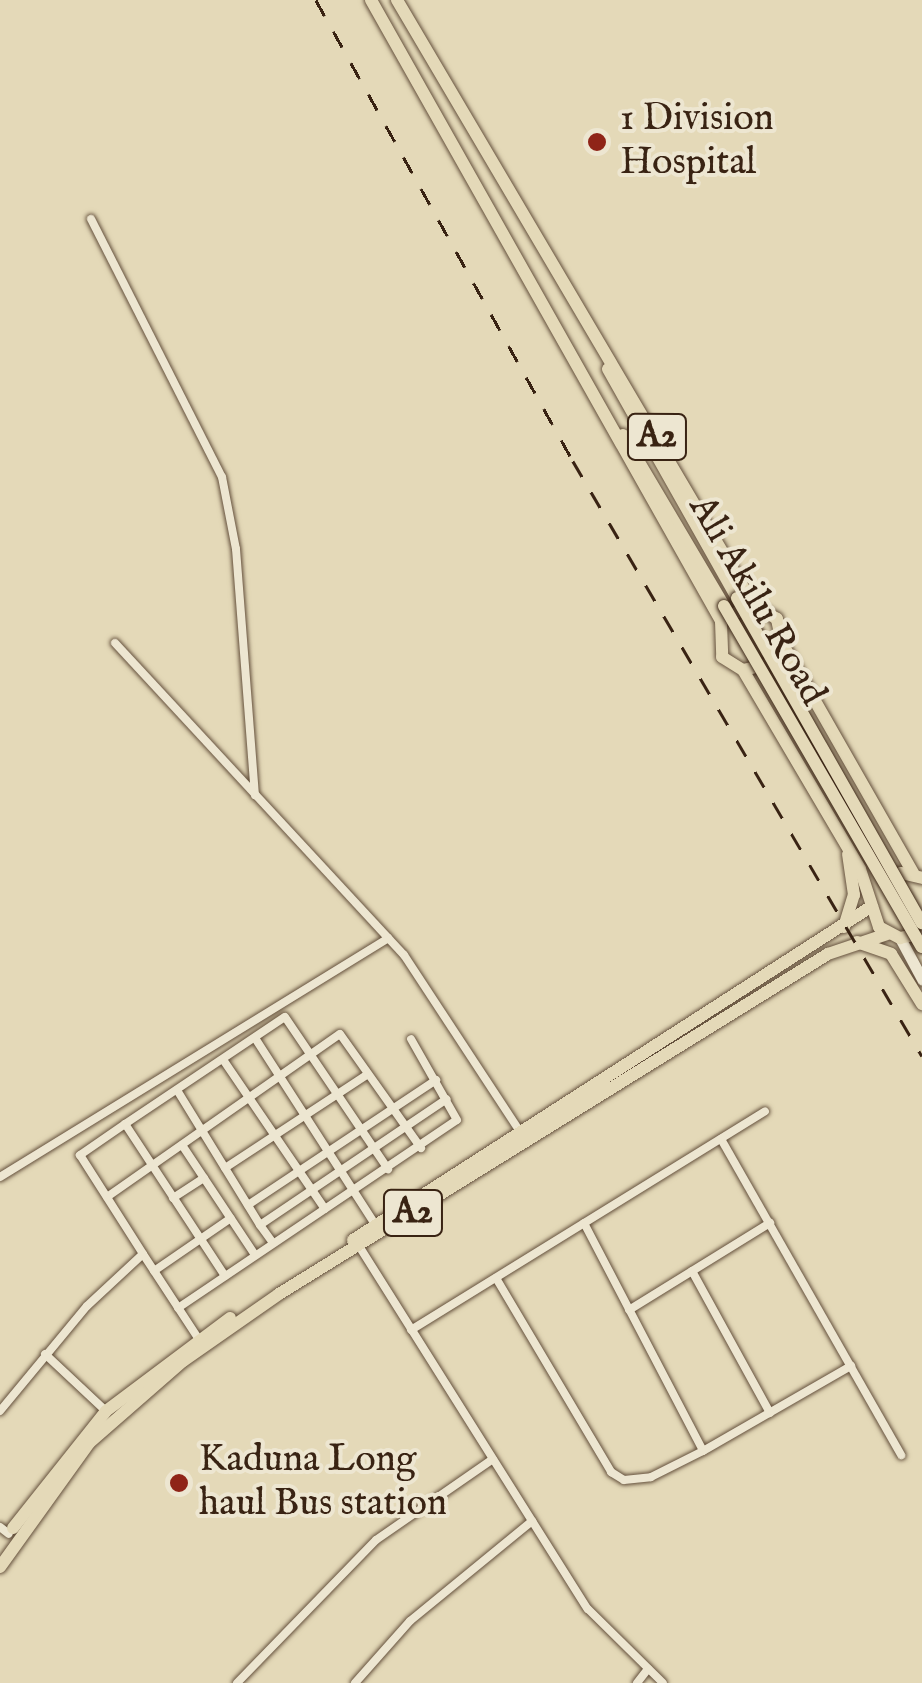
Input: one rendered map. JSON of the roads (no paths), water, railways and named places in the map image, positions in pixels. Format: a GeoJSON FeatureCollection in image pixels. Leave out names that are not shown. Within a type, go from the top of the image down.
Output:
{"type":"FeatureCollection","features":[{"type":"Feature","properties":{"kind":"main road","name":"A2"},"geometry":{"type":"LineString","coordinates":[[371,0],[533,283],[564,350],[720,620],[722,657],[744,670],[894,936]]}},
{"type":"Feature","properties":{"kind":"main road","name":"A2"},"geometry":{"type":"LineString","coordinates":[[0,1550],[5,1531],[106,1411],[198,1338],[844,928],[872,902],[888,877],[918,876],[782,643],[778,619],[753,604],[596,332],[552,271],[398,0]]}},
{"type":"Feature","properties":{"kind":"main road"},"geometry":{"type":"LineString","coordinates":[[533,283],[552,271]]}},
{"type":"Feature","properties":{"kind":"main road","name":"Ali Akilu Road"},"geometry":{"type":"LineString","coordinates":[[552,271],[922,923]]}},
{"type":"Feature","properties":{"kind":"main road","name":"Ali Akilu Road"},"geometry":{"type":"LineString","coordinates":[[533,283],[922,947]]}},
{"type":"Feature","properties":{"kind":"main road"},"geometry":{"type":"LineString","coordinates":[[720,620],[753,604]]}},
{"type":"Feature","properties":{"kind":"main road"},"geometry":{"type":"LineString","coordinates":[[744,670],[768,664],[782,643]]}},
{"type":"Feature","properties":{"kind":"main road"},"geometry":{"type":"LineString","coordinates":[[844,928],[854,896],[847,847]]}},
{"type":"Feature","properties":{"kind":"main road","name":"A2"},"geometry":{"type":"LineString","coordinates":[[0,1567],[68,1468],[129,1404],[280,1294],[854,941],[922,933]]}},
{"type":"Feature","properties":{"kind":"main road"},"geometry":{"type":"LineString","coordinates":[[894,936],[922,979]]}},
{"type":"Feature","properties":{"kind":"main road"},"geometry":{"type":"LineString","coordinates":[[854,941],[891,954],[922,1004]]}},
{"type":"Feature","properties":{"kind":"street"},"geometry":{"type":"LineString","coordinates":[[91,218],[222,477],[236,549],[255,795]]}},
{"type":"Feature","properties":{"kind":"street"},"geometry":{"type":"LineString","coordinates":[[116,642],[388,938],[521,1133]]}},
{"type":"Feature","properties":{"kind":"street"},"geometry":{"type":"LineString","coordinates":[[0,1177],[388,938]]}},
{"type":"Feature","properties":{"kind":"street"},"geometry":{"type":"LineString","coordinates":[[198,1338],[80,1155],[286,1017],[388,1169]]}},
{"type":"Feature","properties":{"kind":"street"},"geometry":{"type":"LineString","coordinates":[[106,1197],[340,1034],[421,1148]]}},
{"type":"Feature","properties":{"kind":"street"},"geometry":{"type":"LineString","coordinates":[[255,1038],[332,1151],[376,1226]]}},
{"type":"Feature","properties":{"kind":"street"},"geometry":{"type":"LineString","coordinates":[[178,1308],[421,1148],[457,1117],[411,1039]]}},
{"type":"Feature","properties":{"kind":"street"},"geometry":{"type":"LineString","coordinates":[[224,1060],[325,1209]]}},
{"type":"Feature","properties":{"kind":"street"},"geometry":{"type":"LineString","coordinates":[[210,1188],[275,1136],[368,1074]]}},
{"type":"Feature","properties":{"kind":"street"},"geometry":{"type":"LineString","coordinates":[[248,1205],[436,1080]]}},
{"type":"Feature","properties":{"kind":"street"},"geometry":{"type":"LineString","coordinates":[[177,1090],[272,1244]]}},
{"type":"Feature","properties":{"kind":"street"},"geometry":{"type":"LineString","coordinates":[[260,1225],[447,1098]]}},
{"type":"Feature","properties":{"kind":"street"},"geometry":{"type":"LineString","coordinates":[[434,1108],[447,1128]]}},
{"type":"Feature","properties":{"kind":"street"},"geometry":{"type":"LineString","coordinates":[[412,1330],[766,1112]]}},
{"type":"Feature","properties":{"kind":"street"},"geometry":{"type":"LineString","coordinates":[[124,1124],[224,1276]]}},
{"type":"Feature","properties":{"kind":"street"},"geometry":{"type":"LineString","coordinates":[[721,1138],[901,1454]]}},
{"type":"Feature","properties":{"kind":"street"},"geometry":{"type":"LineString","coordinates":[[182,1145],[255,1255]]}},
{"type":"Feature","properties":{"kind":"street"},"geometry":{"type":"LineString","coordinates":[[173,1198],[204,1178]]}},
{"type":"Feature","properties":{"kind":"street"},"geometry":{"type":"LineString","coordinates":[[154,1271],[231,1218]]}},
{"type":"Feature","properties":{"kind":"street"},"geometry":{"type":"LineString","coordinates":[[629,1310],[770,1223]]}},
{"type":"Feature","properties":{"kind":"street"},"geometry":{"type":"LineString","coordinates":[[584,1224],[704,1451]]}},
{"type":"Feature","properties":{"kind":"street"},"geometry":{"type":"LineString","coordinates":[[359,1246],[588,1609],[663,1683]]}},
{"type":"Feature","properties":{"kind":"street"},"geometry":{"type":"LineString","coordinates":[[0,1412],[45,1354],[143,1254]]}},
{"type":"Feature","properties":{"kind":"street"},"geometry":{"type":"LineString","coordinates":[[692,1271],[770,1413]]}},
{"type":"Feature","properties":{"kind":"street"},"geometry":{"type":"LineString","coordinates":[[496,1278],[612,1472],[636,1480],[704,1451],[851,1366]]}},
{"type":"Feature","properties":{"kind":"street"},"geometry":{"type":"LineString","coordinates":[[45,1354],[106,1411]]}},
{"type":"Feature","properties":{"kind":"street"},"geometry":{"type":"LineString","coordinates":[[237,1683],[376,1540],[493,1459]]}},
{"type":"Feature","properties":{"kind":"street"},"geometry":{"type":"LineString","coordinates":[[354,1683],[410,1621],[532,1521]]}},
{"type":"Feature","properties":{"kind":"street"},"geometry":{"type":"LineString","coordinates":[[637,1683],[648,1670]]}},
{"type":"Feature","properties":{"kind":"railway"},"geometry":{"type":"LineString","coordinates":[[316,0],[573,461],[922,1056]]}},
{"type":"Feature","properties":{"kind":"place","name":"1 Division Hospital"},"geometry":{"type":"Point","coordinates":[597,142]}},
{"type":"Feature","properties":{"kind":"place","name":"Kaduna Long haul Bus station"},"geometry":{"type":"Point","coordinates":[179,1483]}}]}
